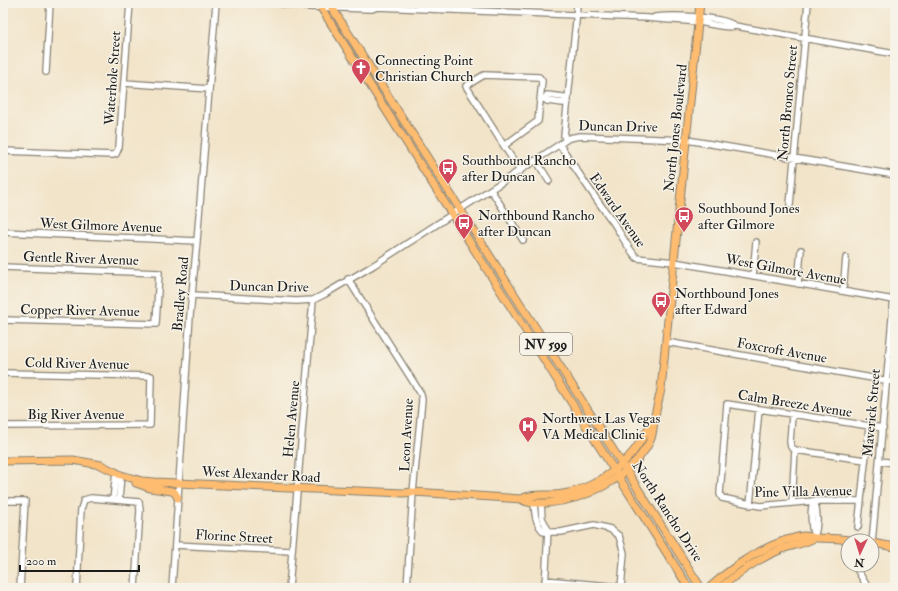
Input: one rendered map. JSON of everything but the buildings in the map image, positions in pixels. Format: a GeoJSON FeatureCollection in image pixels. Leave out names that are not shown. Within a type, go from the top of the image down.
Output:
{"type":"FeatureCollection","features":[{"type":"Feature","properties":{"kind":"main road","name":"North Jones Boulevard"},"geometry":{"type":"LineString","coordinates":[[616,473],[626,471],[646,448],[654,433],[654,421],[661,389],[700,3]]}},
{"type":"Feature","properties":{"kind":"main road","name":"North Rancho Drive"},"geometry":{"type":"LineString","coordinates":[[319,5],[689,588]]}},
{"type":"Feature","properties":{"kind":"main road","name":"North Rancho Drive"},"geometry":{"type":"LineString","coordinates":[[330,5],[701,588]]}},
{"type":"Feature","properties":{"kind":"main road"},"geometry":{"type":"LineString","coordinates":[[382,104],[393,102]]}},
{"type":"Feature","properties":{"kind":"main road"},"geometry":{"type":"LineString","coordinates":[[389,117],[396,118],[402,126],[412,132]]}},
{"type":"Feature","properties":{"kind":"main road","name":"North Jones Boulevard"},"geometry":{"type":"LineString","coordinates":[[616,473],[636,448],[654,421]]}},
{"type":"Feature","properties":{"kind":"main road","name":"West Alexander Road"},"geometry":{"type":"LineString","coordinates":[[3,461],[72,460],[101,465],[122,475],[142,481],[404,494],[414,492],[520,499],[525,502],[537,503],[561,501],[586,494],[616,473]]}},
{"type":"Feature","properties":{"kind":"main road","name":"West Alexander Road"},"geometry":{"type":"LineString","coordinates":[[520,499],[526,496],[556,495],[575,491],[616,473]]}},
{"type":"Feature","properties":{"kind":"main road"},"geometry":{"type":"LineString","coordinates":[[122,475],[150,488],[172,491],[178,498]]}},
{"type":"Feature","properties":{"kind":"main road"},"geometry":{"type":"LineString","coordinates":[[709,588],[742,560],[769,546],[793,538],[805,536],[814,538],[840,539]]}},
{"type":"Feature","properties":{"kind":"main road"},"geometry":{"type":"LineString","coordinates":[[720,588],[748,566],[778,551],[806,543],[814,538]]}},
{"type":"Feature","properties":{"kind":"main road"},"geometry":{"type":"LineString","coordinates":[[880,544],[895,547]]}},
{"type":"Feature","properties":{"kind":"main road"},"geometry":{"type":"LineString","coordinates":[[748,566],[749,562],[765,552],[769,546]]}},
{"type":"Feature","properties":{"kind":"main road"},"geometry":{"type":"LineString","coordinates":[[674,564],[682,588]]}},
{"type":"Feature","properties":{"kind":"street"},"geometry":{"type":"LineString","coordinates":[[46,72],[50,3]]}},
{"type":"Feature","properties":{"kind":"street","name":"Waterhole Street"},"geometry":{"type":"LineString","coordinates":[[3,151],[116,154],[119,147],[130,3]]}},
{"type":"Feature","properties":{"kind":"street","name":"Bradley Road"},"geometry":{"type":"LineString","coordinates":[[172,588],[190,316],[216,3]]}},
{"type":"Feature","properties":{"kind":"street"},"geometry":{"type":"LineString","coordinates":[[277,3],[289,5],[330,5],[372,9],[377,7],[427,6],[481,7],[667,20],[698,19],[730,27],[736,26],[895,54]]}},
{"type":"Feature","properties":{"kind":"street"},"geometry":{"type":"LineString","coordinates":[[356,3],[370,4],[377,7]]}},
{"type":"Feature","properties":{"kind":"street"},"geometry":{"type":"LineString","coordinates":[[566,140],[564,136],[577,3]]}},
{"type":"Feature","properties":{"kind":"street","name":"North Bronco Street"},"geometry":{"type":"LineString","coordinates":[[790,205],[808,3]]}},
{"type":"Feature","properties":{"kind":"street"},"geometry":{"type":"LineString","coordinates":[[504,145],[538,121],[543,99],[542,81],[539,77],[484,75],[466,86],[520,171]]}},
{"type":"Feature","properties":{"kind":"street"},"geometry":{"type":"LineString","coordinates":[[124,83],[209,89]]}},
{"type":"Feature","properties":{"kind":"street"},"geometry":{"type":"LineString","coordinates":[[543,99],[547,95],[564,97],[567,100]]}},
{"type":"Feature","properties":{"kind":"street","name":"Duncan Drive"},"geometry":{"type":"LineString","coordinates":[[192,295],[296,301],[313,300],[374,265],[566,140],[580,136],[686,140],[895,175]]}},
{"type":"Feature","properties":{"kind":"street","name":"Edward Avenue"},"geometry":{"type":"LineString","coordinates":[[560,145],[581,179],[614,224],[630,250],[638,258],[674,262]]}},
{"type":"Feature","properties":{"kind":"street"},"geometry":{"type":"LineString","coordinates":[[536,160],[549,181]]}},
{"type":"Feature","properties":{"kind":"street"},"geometry":{"type":"LineString","coordinates":[[491,190],[523,240]]}},
{"type":"Feature","properties":{"kind":"street","name":"West Gilmore Avenue"},"geometry":{"type":"LineString","coordinates":[[3,232],[197,240]]}},
{"type":"Feature","properties":{"kind":"street"},"geometry":{"type":"LineString","coordinates":[[753,276],[756,242]]}},
{"type":"Feature","properties":{"kind":"street"},"geometry":{"type":"LineString","coordinates":[[798,284],[801,250]]}},
{"type":"Feature","properties":{"kind":"street"},"geometry":{"type":"LineString","coordinates":[[843,291],[846,258]]}},
{"type":"Feature","properties":{"kind":"street","name":"West Gilmore Avenue"},"geometry":{"type":"LineString","coordinates":[[674,262],[894,300]]}},
{"type":"Feature","properties":{"kind":"street","name":"Gentle River Avenue"},"geometry":{"type":"LineString","coordinates":[[3,267],[159,273],[156,324]]}},
{"type":"Feature","properties":{"kind":"street","name":"Leon Avenue"},"geometry":{"type":"LineString","coordinates":[[348,279],[421,394],[422,400],[407,588]]}},
{"type":"Feature","properties":{"kind":"street","name":"Maverick Street"},"geometry":{"type":"LineString","coordinates":[[873,533],[895,286]]}},
{"type":"Feature","properties":{"kind":"street","name":"Helen Avenue"},"geometry":{"type":"LineString","coordinates":[[289,588],[313,300]]}},
{"type":"Feature","properties":{"kind":"street","name":"Copper River Avenue"},"geometry":{"type":"LineString","coordinates":[[3,320],[156,324]]}},
{"type":"Feature","properties":{"kind":"street","name":"Foxcroft Avenue"},"geometry":{"type":"LineString","coordinates":[[666,342],[895,382]]}},
{"type":"Feature","properties":{"kind":"street","name":"Cold River Avenue"},"geometry":{"type":"LineString","coordinates":[[3,373],[151,376],[150,425]]}},
{"type":"Feature","properties":{"kind":"street","name":"Calm Breeze Avenue"},"geometry":{"type":"LineString","coordinates":[[722,498],[720,494],[727,404],[883,428]]}},
{"type":"Feature","properties":{"kind":"street"},"geometry":{"type":"LineString","coordinates":[[750,505],[759,409]]}},
{"type":"Feature","properties":{"kind":"street"},"geometry":{"type":"LineString","coordinates":[[792,415],[790,442],[791,447],[795,450],[865,460]]}},
{"type":"Feature","properties":{"kind":"street","name":"Big River Avenue"},"geometry":{"type":"LineString","coordinates":[[3,426],[150,425]]}},
{"type":"Feature","properties":{"kind":"street"},"geometry":{"type":"LineString","coordinates":[[858,528],[869,427]]}},
{"type":"Feature","properties":{"kind":"street"},"geometry":{"type":"LineString","coordinates":[[792,503],[795,450]]}},
{"type":"Feature","properties":{"kind":"street"},"geometry":{"type":"LineString","coordinates":[[880,461],[895,463]]}},
{"type":"Feature","properties":{"kind":"street"},"geometry":{"type":"LineString","coordinates":[[116,500],[122,475]]}},
{"type":"Feature","properties":{"kind":"street"},"geometry":{"type":"LineString","coordinates":[[77,588],[81,509],[84,500],[90,498],[139,502],[140,510],[135,588]]}},
{"type":"Feature","properties":{"kind":"street","name":"Pine Villa Avenue"},"geometry":{"type":"LineString","coordinates":[[722,498],[760,506],[814,501],[861,501]]}},
{"type":"Feature","properties":{"kind":"street"},"geometry":{"type":"LineString","coordinates":[[3,501],[25,501],[20,588]]}},
{"type":"Feature","properties":{"kind":"street"},"geometry":{"type":"LineString","coordinates":[[814,501],[817,513],[817,530],[814,538]]}},
{"type":"Feature","properties":{"kind":"street"},"geometry":{"type":"LineString","coordinates":[[537,503],[537,523],[544,532],[561,532],[594,525],[610,529],[618,536],[624,553],[621,587],[545,580]]}},
{"type":"Feature","properties":{"kind":"street"},"geometry":{"type":"LineString","coordinates":[[545,588],[548,531]]}},
{"type":"Feature","properties":{"kind":"street","name":"Florine Street"},"geometry":{"type":"LineString","coordinates":[[175,544],[291,551]]}},
{"type":"Feature","properties":{"kind":"street"},"geometry":{"type":"LineString","coordinates":[[859,573],[868,588]]}},
{"type":"Feature","properties":{"kind":"place","name":"Connecting Point Christian Church"},"geometry":{"type":"Point","coordinates":[361,85]}},
{"type":"Feature","properties":{"kind":"place","name":"Southbound Rancho after Duncan"},"geometry":{"type":"Point","coordinates":[448,185]}},
{"type":"Feature","properties":{"kind":"place","name":"Southbound Jones after Gilmore"},"geometry":{"type":"Point","coordinates":[684,233]}},
{"type":"Feature","properties":{"kind":"place","name":"Northbound Rancho after Duncan"},"geometry":{"type":"Point","coordinates":[464,240]}},
{"type":"Feature","properties":{"kind":"place","name":"Northbound Jones after Edward"},"geometry":{"type":"Point","coordinates":[661,318]}},
{"type":"Feature","properties":{"kind":"place","name":"Northwest Las Vegas VA Medical Clinic"},"geometry":{"type":"Point","coordinates":[528,443]}}]}
